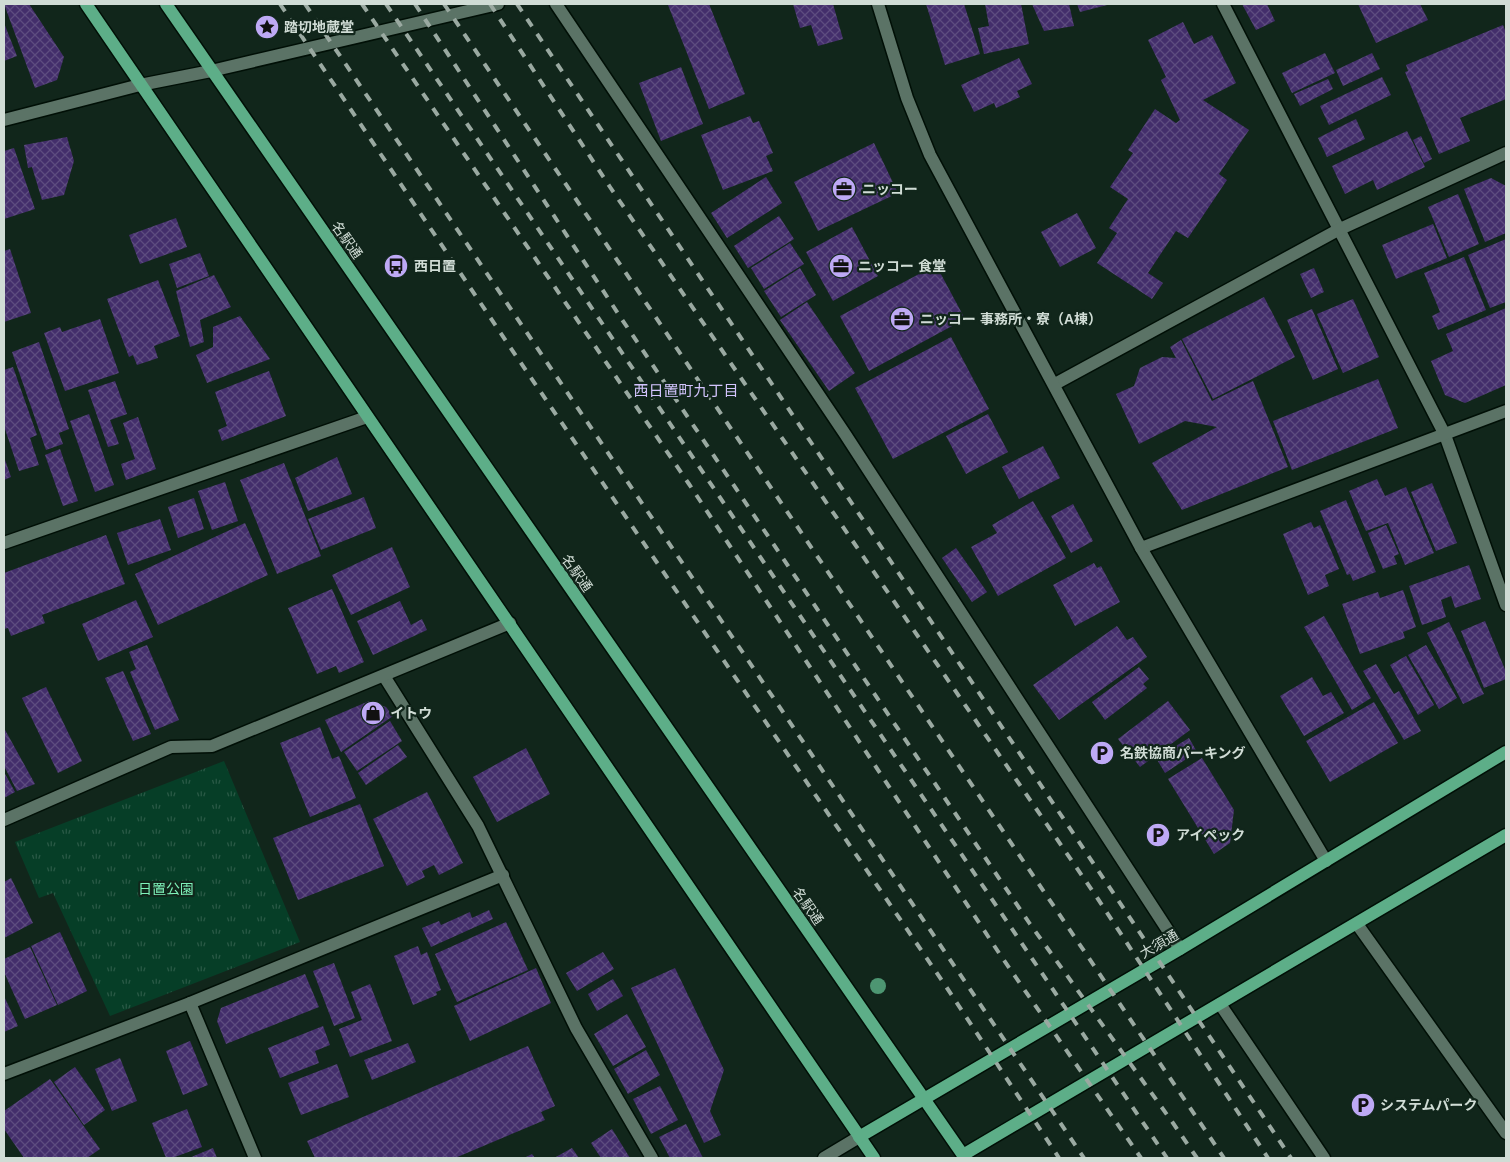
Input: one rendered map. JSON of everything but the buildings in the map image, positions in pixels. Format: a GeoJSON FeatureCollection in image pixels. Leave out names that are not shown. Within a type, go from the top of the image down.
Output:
{"type":"FeatureCollection","features":[{"type":"Feature","properties":{"kind":"main road"},"geometry":{"type":"LineString","coordinates":[[86,4],[874,1158]]}},
{"type":"Feature","properties":{"kind":"main road","name":"名駅通"},"geometry":{"type":"LineString","coordinates":[[166,4],[924,1098],[962,1157]]}},
{"type":"Feature","properties":{"kind":"main road","name":"大須通"},"geometry":{"type":"LineString","coordinates":[[859,1137],[1180,949],[1506,752]]}},
{"type":"Feature","properties":{"kind":"main road"},"geometry":{"type":"LineString","coordinates":[[962,1157],[1506,835]]}},
{"type":"Feature","properties":{"kind":"street"},"geometry":{"type":"LineString","coordinates":[[4,120],[140,85],[211,71],[498,4]]}},
{"type":"Feature","properties":{"kind":"street"},"geometry":{"type":"LineString","coordinates":[[556,4],[850,442],[1180,949]]}},
{"type":"Feature","properties":{"kind":"street"},"geometry":{"type":"LineString","coordinates":[[878,4],[907,98],[930,155],[1141,548],[1326,861]]}},
{"type":"Feature","properties":{"kind":"street"},"geometry":{"type":"LineString","coordinates":[[1223,4],[1444,435],[1506,605]]}},
{"type":"Feature","properties":{"kind":"street"},"geometry":{"type":"LineString","coordinates":[[1054,384],[1338,230],[1506,153]]}},
{"type":"Feature","properties":{"kind":"street"},"geometry":{"type":"LineString","coordinates":[[1141,548],[1506,411]]}},
{"type":"Feature","properties":{"kind":"street"},"geometry":{"type":"LineString","coordinates":[[4,543],[367,417]]}},
{"type":"Feature","properties":{"kind":"street"},"geometry":{"type":"LineString","coordinates":[[4,820],[171,746],[212,746],[510,623]]}},
{"type":"Feature","properties":{"kind":"street"},"geometry":{"type":"LineString","coordinates":[[384,676],[478,826],[504,875],[576,1028],[652,1158]]}},
{"type":"Feature","properties":{"kind":"street"},"geometry":{"type":"LineString","coordinates":[[4,1074],[190,1003],[504,875]]}},
{"type":"Feature","properties":{"kind":"street"},"geometry":{"type":"LineString","coordinates":[[1357,924],[1506,1133]]}},
{"type":"Feature","properties":{"kind":"street"},"geometry":{"type":"LineString","coordinates":[[190,1003],[255,1158]]}},
{"type":"Feature","properties":{"kind":"street"},"geometry":{"type":"LineString","coordinates":[[1220,1004],[1324,1158]]}},
{"type":"Feature","properties":{"kind":"street","name":"大須通"},"geometry":{"type":"LineString","coordinates":[[824,1158],[859,1137]]}},
{"type":"Feature","properties":{"kind":"green space","name":"日置公園"},"geometry":{"type":"Polygon","coordinates":[[[224,761],[300,942],[110,1016],[53,893],[39,898],[15,842],[224,761]]]}},
{"type":"Feature","properties":{"kind":"railway"},"geometry":{"type":"LineString","coordinates":[[280,4],[510,347],[947,988],[1059,1158]]}},
{"type":"Feature","properties":{"kind":"railway"},"geometry":{"type":"LineString","coordinates":[[305,4],[1084,1158]]}},
{"type":"Feature","properties":{"kind":"railway"},"geometry":{"type":"LineString","coordinates":[[362,4],[689,484],[1001,956],[1141,1158]]}},
{"type":"Feature","properties":{"kind":"railway"},"geometry":{"type":"LineString","coordinates":[[386,4],[1167,1158]]}},
{"type":"Feature","properties":{"kind":"railway"},"geometry":{"type":"LineString","coordinates":[[415,4],[621,318],[1030,924],[1197,1158]]}},
{"type":"Feature","properties":{"kind":"railway"},"geometry":{"type":"LineString","coordinates":[[444,4],[1224,1158]]}},
{"type":"Feature","properties":{"kind":"railway"},"geometry":{"type":"LineString","coordinates":[[490,4],[610,187],[1098,899],[1268,1158]]}},
{"type":"Feature","properties":{"kind":"railway"},"geometry":{"type":"LineString","coordinates":[[517,4],[1291,1158]]}},
{"type":"Feature","properties":{"kind":"place","name":"踏切地蔵堂"},"geometry":{"type":"Point","coordinates":[267,27]}},
{"type":"Feature","properties":{"kind":"place","name":"ニッコー"},"geometry":{"type":"Point","coordinates":[844,189]}},
{"type":"Feature","properties":{"kind":"place","name":"西日置"},"geometry":{"type":"Point","coordinates":[396,266]}},
{"type":"Feature","properties":{"kind":"place","name":"ニッコー 食堂"},"geometry":{"type":"Point","coordinates":[841,266]}},
{"type":"Feature","properties":{"kind":"place","name":"ニッコー 事務所・寮（A棟）"},"geometry":{"type":"Point","coordinates":[902,319]}},
{"type":"Feature","properties":{"kind":"place","name":"イトウ"},"geometry":{"type":"Point","coordinates":[373,713]}},
{"type":"Feature","properties":{"kind":"place","name":"名鉄協商パーキング"},"geometry":{"type":"Point","coordinates":[1102,753]}},
{"type":"Feature","properties":{"kind":"place","name":"アイペック"},"geometry":{"type":"Point","coordinates":[1158,835]}},
{"type":"Feature","properties":{"kind":"place","name":"システムパーク"},"geometry":{"type":"Point","coordinates":[1363,1105]}},
{"type":"Feature","properties":{"kind":"district","name":"西日置町九丁目"},"geometry":{"type":"Point","coordinates":[686,390]}}]}
